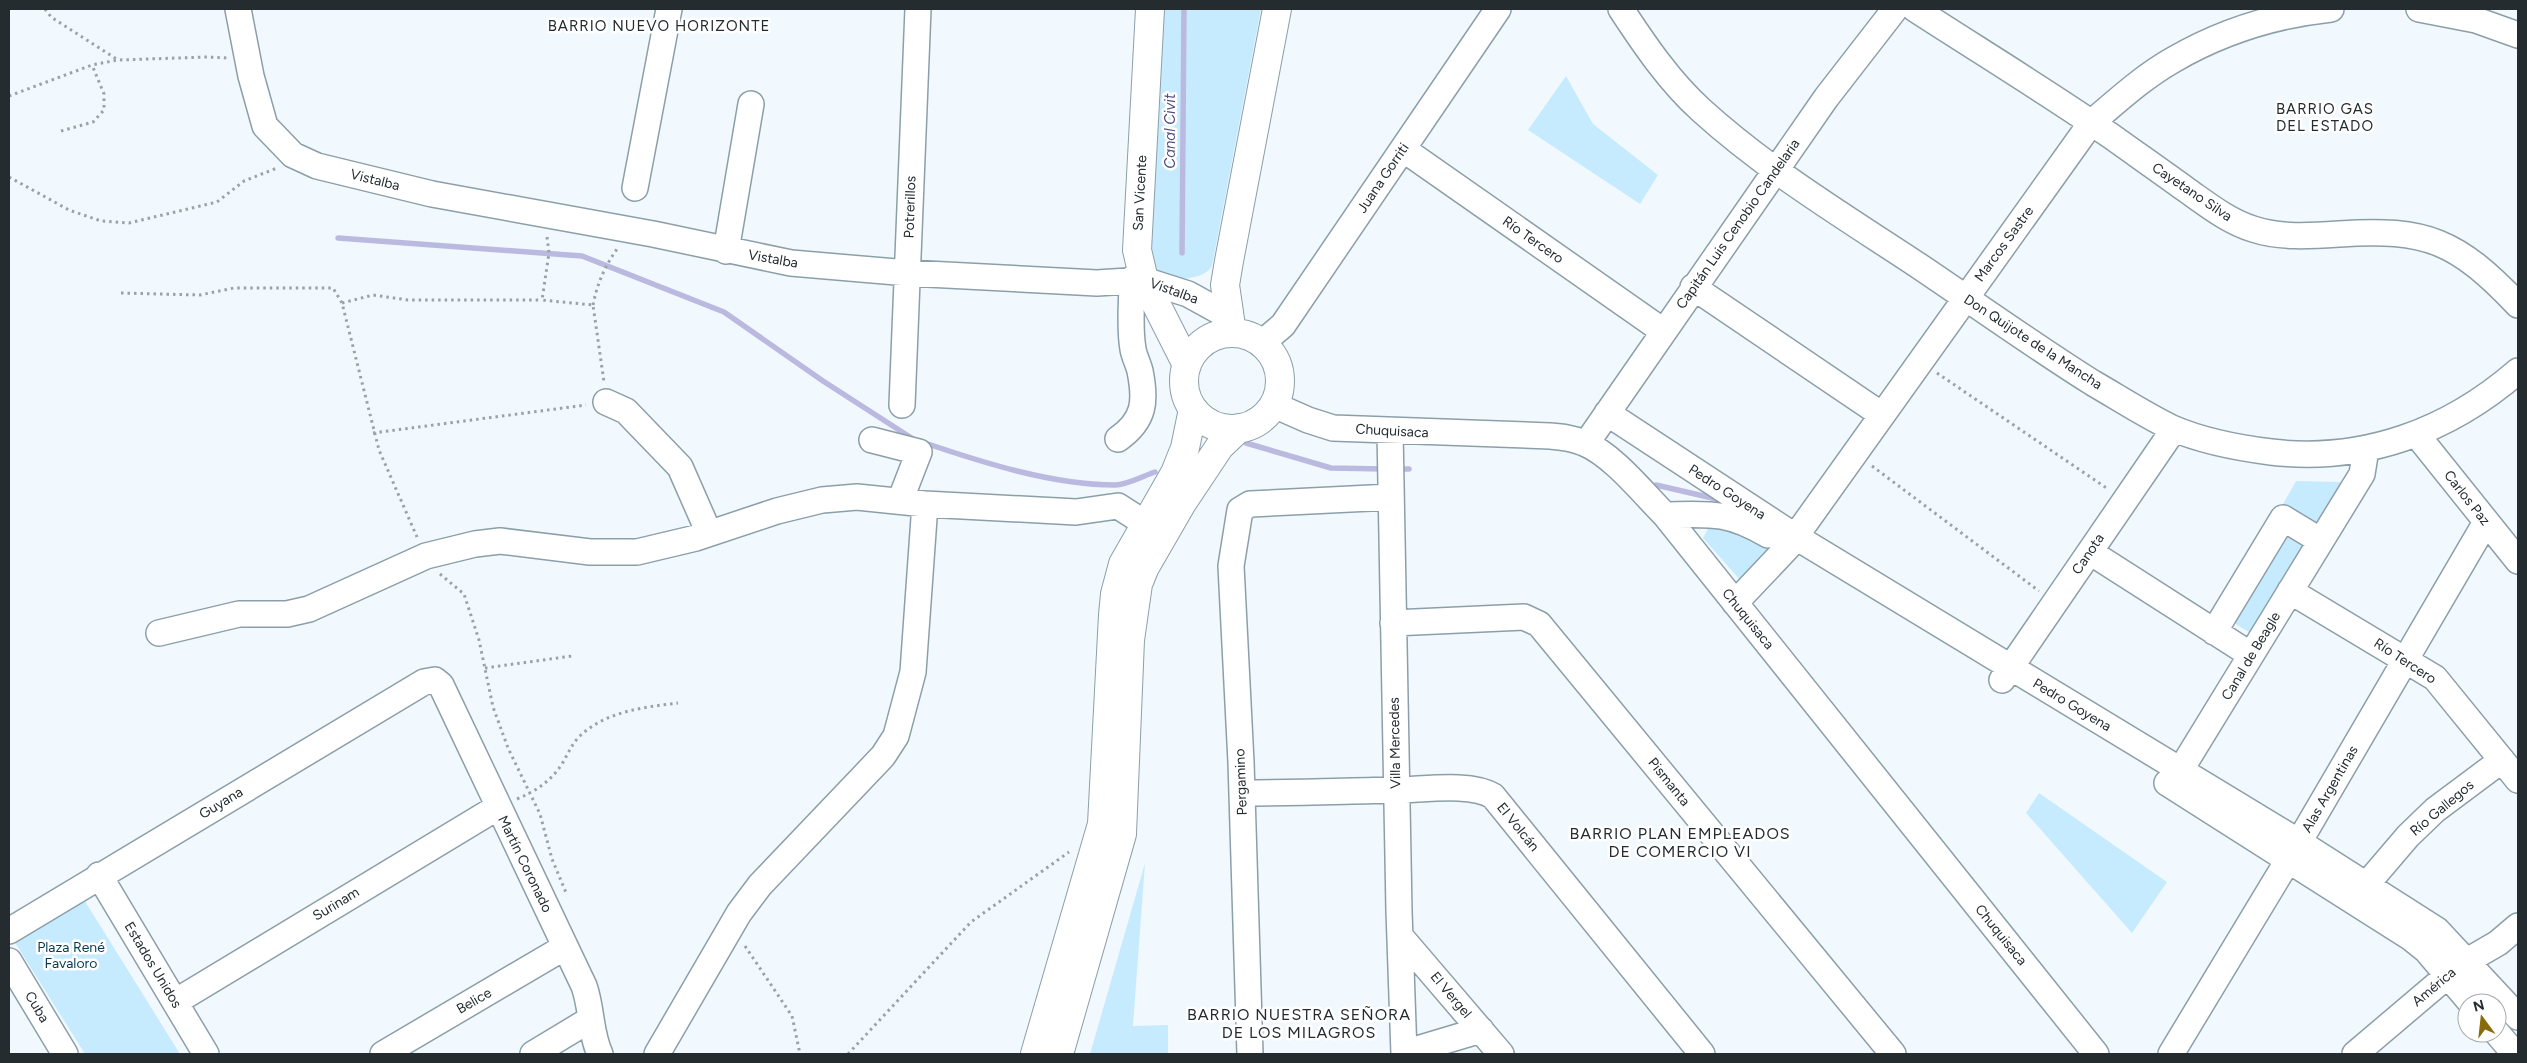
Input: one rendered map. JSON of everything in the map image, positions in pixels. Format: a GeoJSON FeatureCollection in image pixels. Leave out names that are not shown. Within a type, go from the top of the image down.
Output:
{"type":"FeatureCollection","features":[{"type":"Feature","properties":{"kind":"main road","name":"San Vicente"},"geometry":{"type":"LineString","coordinates":[[1150,9],[1137,250],[1138,280],[1187,365]]}},
{"type":"Feature","properties":{"kind":"main road"},"geometry":{"type":"LineString","coordinates":[[1230,324],[1225,285],[1277,9]]}},
{"type":"Feature","properties":{"kind":"main road"},"geometry":{"type":"LineString","coordinates":[[1059,1054],[1122,834],[1130,640],[1138,584],[1144,568],[1182,503],[1220,446],[1239,428],[1254,423],[1274,405],[1280,385],[1279,369],[1273,354],[1262,343],[1230,324]]}},
{"type":"Feature","properties":{"kind":"main road"},"geometry":{"type":"LineString","coordinates":[[1230,324],[1205,341],[1192,355],[1187,365],[1185,388],[1193,409],[1214,425],[1239,428]]}},
{"type":"Feature","properties":{"kind":"main road"},"geometry":{"type":"LineString","coordinates":[[1035,1054],[1099,840],[1104,808],[1108,682],[1114,601],[1124,564],[1181,460],[1193,409]]}},
{"type":"Feature","properties":{"kind":"street"},"geometry":{"type":"LineString","coordinates":[[238,9],[251,76],[265,126],[277,140],[307,161]]}},
{"type":"Feature","properties":{"kind":"street"},"geometry":{"type":"LineString","coordinates":[[635,188],[670,9]]}},
{"type":"Feature","properties":{"kind":"street","name":"Potrerillos"},"geometry":{"type":"LineString","coordinates":[[902,405],[918,9]]}},
{"type":"Feature","properties":{"kind":"street","name":"Juana Gorriti"},"geometry":{"type":"LineString","coordinates":[[1262,343],[1283,324],[1498,9]]}},
{"type":"Feature","properties":{"kind":"street","name":"Don Quijote de la Mancha"},"geometry":{"type":"LineString","coordinates":[[1621,9],[1679,88],[1701,110],[1776,170],[2065,365],[2174,429],[2219,442],[2274,453],[2310,454],[2366,449],[2417,435],[2459,415],[2496,390],[2518,371]]}},
{"type":"Feature","properties":{"kind":"street","name":"Capitán Luis Cenobio Candelaria"},"geometry":{"type":"LineString","coordinates":[[1586,444],[1826,98],[1895,9]]}},
{"type":"Feature","properties":{"kind":"street","name":"Cayetano Silva"},"geometry":{"type":"LineString","coordinates":[[1915,9],[2091,123],[2226,217],[2266,232],[2294,236],[2386,232],[2422,237],[2444,244],[2472,262],[2518,305]]}},
{"type":"Feature","properties":{"kind":"street","name":"Marcos Sastre"},"geometry":{"type":"LineString","coordinates":[[1735,603],[1792,542],[2091,123],[2142,80],[2172,60],[2204,44],[2287,15],[2331,9]]}},
{"type":"Feature","properties":{"kind":"street"},"geometry":{"type":"LineString","coordinates":[[2419,9],[2476,20],[2518,35]]}},
{"type":"Feature","properties":{"kind":"street"},"geometry":{"type":"LineString","coordinates":[[726,251],[751,104]]}},
{"type":"Feature","properties":{"kind":"street","name":"Río Tercero"},"geometry":{"type":"LineString","coordinates":[[1403,149],[1663,331]]}},
{"type":"Feature","properties":{"kind":"street","name":"Vistalba"},"geometry":{"type":"LineString","coordinates":[[307,161],[432,194],[631,230],[790,263],[908,273],[1097,283],[1138,280],[1188,294],[1230,324]]}},
{"type":"Feature","properties":{"kind":"street","name":"San Vicente"},"geometry":{"type":"LineString","coordinates":[[1118,439],[1130,430],[1139,418],[1143,402],[1140,370],[1133,349],[1138,280]]}},
{"type":"Feature","properties":{"kind":"street"},"geometry":{"type":"LineString","coordinates":[[1693,288],[1882,415]]}},
{"type":"Feature","properties":{"kind":"street"},"geometry":{"type":"LineString","coordinates":[[606,402],[626,411],[680,467],[709,533]]}},
{"type":"Feature","properties":{"kind":"street","name":"Chuquisaca"},"geometry":{"type":"LineString","coordinates":[[1274,405],[1308,420],[1333,428],[1550,436],[1586,444],[1608,459],[1665,515],[2096,1054]]}},
{"type":"Feature","properties":{"kind":"street","name":"Pedro Goyena"},"geometry":{"type":"LineString","coordinates":[[1607,413],[1792,542],[2294,850],[2367,884],[2437,930],[2518,1018]]}},
{"type":"Feature","properties":{"kind":"street","name":"Canota"},"geometry":{"type":"LineString","coordinates":[[2006,674],[2174,429]]}},
{"type":"Feature","properties":{"kind":"street","name":"Villa Mercedes"},"geometry":{"type":"LineString","coordinates":[[1390,431],[1396,790],[1404,1054]]}},
{"type":"Feature","properties":{"kind":"street","name":"Carlos Paz"},"geometry":{"type":"LineString","coordinates":[[2417,435],[2518,561]]}},
{"type":"Feature","properties":{"kind":"street"},"geometry":{"type":"LineString","coordinates":[[872,440],[919,452],[900,502]]}},
{"type":"Feature","properties":{"kind":"street","name":"Canal de Beagle"},"geometry":{"type":"LineString","coordinates":[[2180,771],[2362,474],[2366,449]]}},
{"type":"Feature","properties":{"kind":"street","name":"Pergamino"},"geometry":{"type":"LineString","coordinates":[[1250,1054],[1242,793],[1231,566],[1240,510],[1250,504],[1390,477]]}},
{"type":"Feature","properties":{"kind":"street"},"geometry":{"type":"LineString","coordinates":[[159,633],[240,614],[287,614],[308,608],[426,556],[475,544],[500,541],[590,552],[637,552],[709,533],[777,511],[822,500],[857,497],[925,504],[1076,512],[1118,506],[1146,524]]}},
{"type":"Feature","properties":{"kind":"street"},"geometry":{"type":"LineString","coordinates":[[657,1054],[732,927],[760,885],[883,756],[896,736],[913,672],[925,504]]}},
{"type":"Feature","properties":{"kind":"street","name":"Pedro Goyena"},"geometry":{"type":"LineString","coordinates":[[1665,515],[1716,514],[1731,517],[1792,542]]}},
{"type":"Feature","properties":{"kind":"street"},"geometry":{"type":"LineString","coordinates":[[2214,632],[2283,518],[2321,541]]}},
{"type":"Feature","properties":{"kind":"street","name":"Alas Argentinas"},"geometry":{"type":"LineString","coordinates":[[2171,1054],[2294,850],[2486,522]]}},
{"type":"Feature","properties":{"kind":"street"},"geometry":{"type":"LineString","coordinates":[[2090,552],[2251,655]]}},
{"type":"Feature","properties":{"kind":"street","name":"Río Tercero"},"geometry":{"type":"LineString","coordinates":[[2290,592],[2406,659],[2435,678],[2518,780]]}},
{"type":"Feature","properties":{"kind":"street","name":"Pismanta"},"geometry":{"type":"LineString","coordinates":[[1393,623],[1524,617],[1538,624],[1893,1054]]}},
{"type":"Feature","properties":{"kind":"street","name":"Pedro Goyena"},"geometry":{"type":"LineString","coordinates":[[2006,674],[2180,771],[2294,850],[2426,950],[2462,993]]}},
{"type":"Feature","properties":{"kind":"street","name":"Martín Coronado"},"geometry":{"type":"LineString","coordinates":[[435,680],[441,685],[584,986],[595,1044],[600,1054]]}},
{"type":"Feature","properties":{"kind":"street","name":"Guyana"},"geometry":{"type":"LineString","coordinates":[[9,931],[99,875],[424,682],[435,680]]}},
{"type":"Feature","properties":{"kind":"street","name":"Río Gallegos"},"geometry":{"type":"LineString","coordinates":[[2367,884],[2408,836],[2435,810],[2502,760]]}},
{"type":"Feature","properties":{"kind":"street","name":"El Volcán"},"geometry":{"type":"LineString","coordinates":[[1242,793],[1471,789],[1485,791],[1493,796],[1702,1054]]}},
{"type":"Feature","properties":{"kind":"street","name":"Surinam"},"geometry":{"type":"LineString","coordinates":[[175,1002],[498,806]]}},
{"type":"Feature","properties":{"kind":"street","name":"Estados Unidos"},"geometry":{"type":"LineString","coordinates":[[99,875],[206,1054]]}},
{"type":"Feature","properties":{"kind":"street","name":"América"},"geometry":{"type":"LineString","coordinates":[[2355,1054],[2447,976],[2467,961],[2498,943],[2518,926]]}},
{"type":"Feature","properties":{"kind":"street","name":"El Vergel"},"geometry":{"type":"LineString","coordinates":[[1400,936],[1501,1054]]}},
{"type":"Feature","properties":{"kind":"street","name":"Belice"},"geometry":{"type":"LineString","coordinates":[[383,1054],[565,948]]}},
{"type":"Feature","properties":{"kind":"street","name":"Cuba"},"geometry":{"type":"LineString","coordinates":[[9,961],[66,1054]]}},
{"type":"Feature","properties":{"kind":"street"},"geometry":{"type":"LineString","coordinates":[[533,1054],[591,1019]]}},
{"type":"Feature","properties":{"kind":"street"},"geometry":{"type":"LineString","coordinates":[[1404,1054],[1481,1030]]}},
{"type":"Feature","properties":{"kind":"street"},"geometry":{"type":"LineString","coordinates":[[2506,1043],[2516,1054]]}},
{"type":"Feature","properties":{"kind":"path"},"geometry":{"type":"LineString","coordinates":[[45,9],[51,17],[118,60]]}},
{"type":"Feature","properties":{"kind":"path"},"geometry":{"type":"LineString","coordinates":[[9,96],[92,65],[118,60],[208,57],[229,59],[251,76]]}},
{"type":"Feature","properties":{"kind":"path"},"geometry":{"type":"LineString","coordinates":[[61,131],[93,122],[104,110],[104,94],[92,65]]}},
{"type":"Feature","properties":{"kind":"path"},"geometry":{"type":"LineString","coordinates":[[9,177],[69,210],[101,221],[129,223],[217,202],[244,181],[307,161]]}},
{"type":"Feature","properties":{"kind":"path"},"geometry":{"type":"LineString","coordinates":[[542,300],[549,253],[547,214]]}},
{"type":"Feature","properties":{"kind":"path"},"geometry":{"type":"LineString","coordinates":[[373,433],[606,402],[593,305],[596,290],[607,264],[631,230]]}},
{"type":"Feature","properties":{"kind":"path"},"geometry":{"type":"LineString","coordinates":[[122,293],[200,295],[234,288],[334,288],[342,303],[373,433],[379,450],[426,556],[435,569],[464,594],[479,640],[492,707],[508,748],[532,793],[552,859],[568,897]]}},
{"type":"Feature","properties":{"kind":"path"},"geometry":{"type":"LineString","coordinates":[[342,303],[372,295],[408,300],[542,300],[593,305]]}},
{"type":"Feature","properties":{"kind":"path"},"geometry":{"type":"LineString","coordinates":[[1920,361],[2125,500]]}},
{"type":"Feature","properties":{"kind":"path"},"geometry":{"type":"LineString","coordinates":[[1855,454],[2055,602]]}},
{"type":"Feature","properties":{"kind":"path"},"geometry":{"type":"LineString","coordinates":[[484,668],[572,656]]}},
{"type":"Feature","properties":{"kind":"path"},"geometry":{"type":"LineString","coordinates":[[498,806],[532,793],[554,776],[572,746],[593,726],[637,708],[678,703]]}},
{"type":"Feature","properties":{"kind":"path"},"geometry":{"type":"LineString","coordinates":[[848,1054],[971,922],[1073,848],[1099,840]]}},
{"type":"Feature","properties":{"kind":"path"},"geometry":{"type":"LineString","coordinates":[[732,927],[792,1016],[800,1054]]}},
{"type":"Feature","properties":{"kind":"green space"},"geometry":{"type":"Polygon","coordinates":[[[1164,9],[1261,9],[1212,266],[1201,275],[1185,278],[1168,277],[1161,274],[1155,270],[1151,256],[1164,9]]]}},
{"type":"Feature","properties":{"kind":"green space"},"geometry":{"type":"Polygon","coordinates":[[[1566,76],[1593,124],[1658,175],[1640,204],[1528,130],[1566,76]]]}},
{"type":"Feature","properties":{"kind":"green space"},"geometry":{"type":"Polygon","coordinates":[[[2296,481],[2341,482],[2318,523],[2283,504],[2296,481]]]}},
{"type":"Feature","properties":{"kind":"green space"},"geometry":{"type":"Polygon","coordinates":[[[1710,525],[1731,525],[1770,547],[1740,580],[1703,538],[1710,525]]]}},
{"type":"Feature","properties":{"kind":"green space"},"geometry":{"type":"Polygon","coordinates":[[[2285,534],[2307,546],[2254,635],[2232,622],[2285,534]]]}},
{"type":"Feature","properties":{"kind":"green space"},"geometry":{"type":"Polygon","coordinates":[[[2039,793],[2167,882],[2132,933],[2026,813],[2039,793]]]}},
{"type":"Feature","properties":{"kind":"green space"},"geometry":{"type":"Polygon","coordinates":[[[1145,863],[1133,1026],[1168,1025],[1168,1054],[1090,1054],[1145,863]]]}},
{"type":"Feature","properties":{"kind":"green space","name":"Plaza René Favaloro"},"geometry":{"type":"Polygon","coordinates":[[[83,898],[180,1054],[85,1054],[14,941],[83,898]]]}},
{"type":"Feature","properties":{"kind":"waterway","name":"Canal Civit"},"geometry":{"type":"LineString","coordinates":[[1182,253],[1184,9]]}},
{"type":"Feature","properties":{"kind":"waterway"},"geometry":{"type":"LineString","coordinates":[[338,238],[582,256],[724,312],[823,381],[913,439]]}},
{"type":"Feature","properties":{"kind":"waterway"},"geometry":{"type":"LineString","coordinates":[[922,442],[1017,471],[1067,481],[1120,485],[1155,472]]}},
{"type":"Feature","properties":{"kind":"waterway","name":"Canal Civit"},"geometry":{"type":"LineString","coordinates":[[1246,443],[1331,468],[1384,469]]}},
{"type":"Feature","properties":{"kind":"waterway","name":"Canal Civit"},"geometry":{"type":"LineString","coordinates":[[1396,469],[1409,469]]}},
{"type":"Feature","properties":{"kind":"waterway","name":"Canal Civit"},"geometry":{"type":"LineString","coordinates":[[1656,485],[1721,500]]}},
{"type":"Feature","properties":{"kind":"district","name":"BARRIO NUEVO HORIZONTE"},"geometry":{"type":"Point","coordinates":[659,26]}},
{"type":"Feature","properties":{"kind":"district","name":"BARRIO GAS DEL ESTADO"},"geometry":{"type":"Point","coordinates":[2325,118]}},
{"type":"Feature","properties":{"kind":"district","name":"BARRIO PLAN EMPLEADOS DE COMERCIO VI"},"geometry":{"type":"Point","coordinates":[1680,842]}},
{"type":"Feature","properties":{"kind":"district","name":"BARRIO NUESTRA SEÑORA DE LOS MILAGROS"},"geometry":{"type":"Point","coordinates":[1299,1023]}}]}
